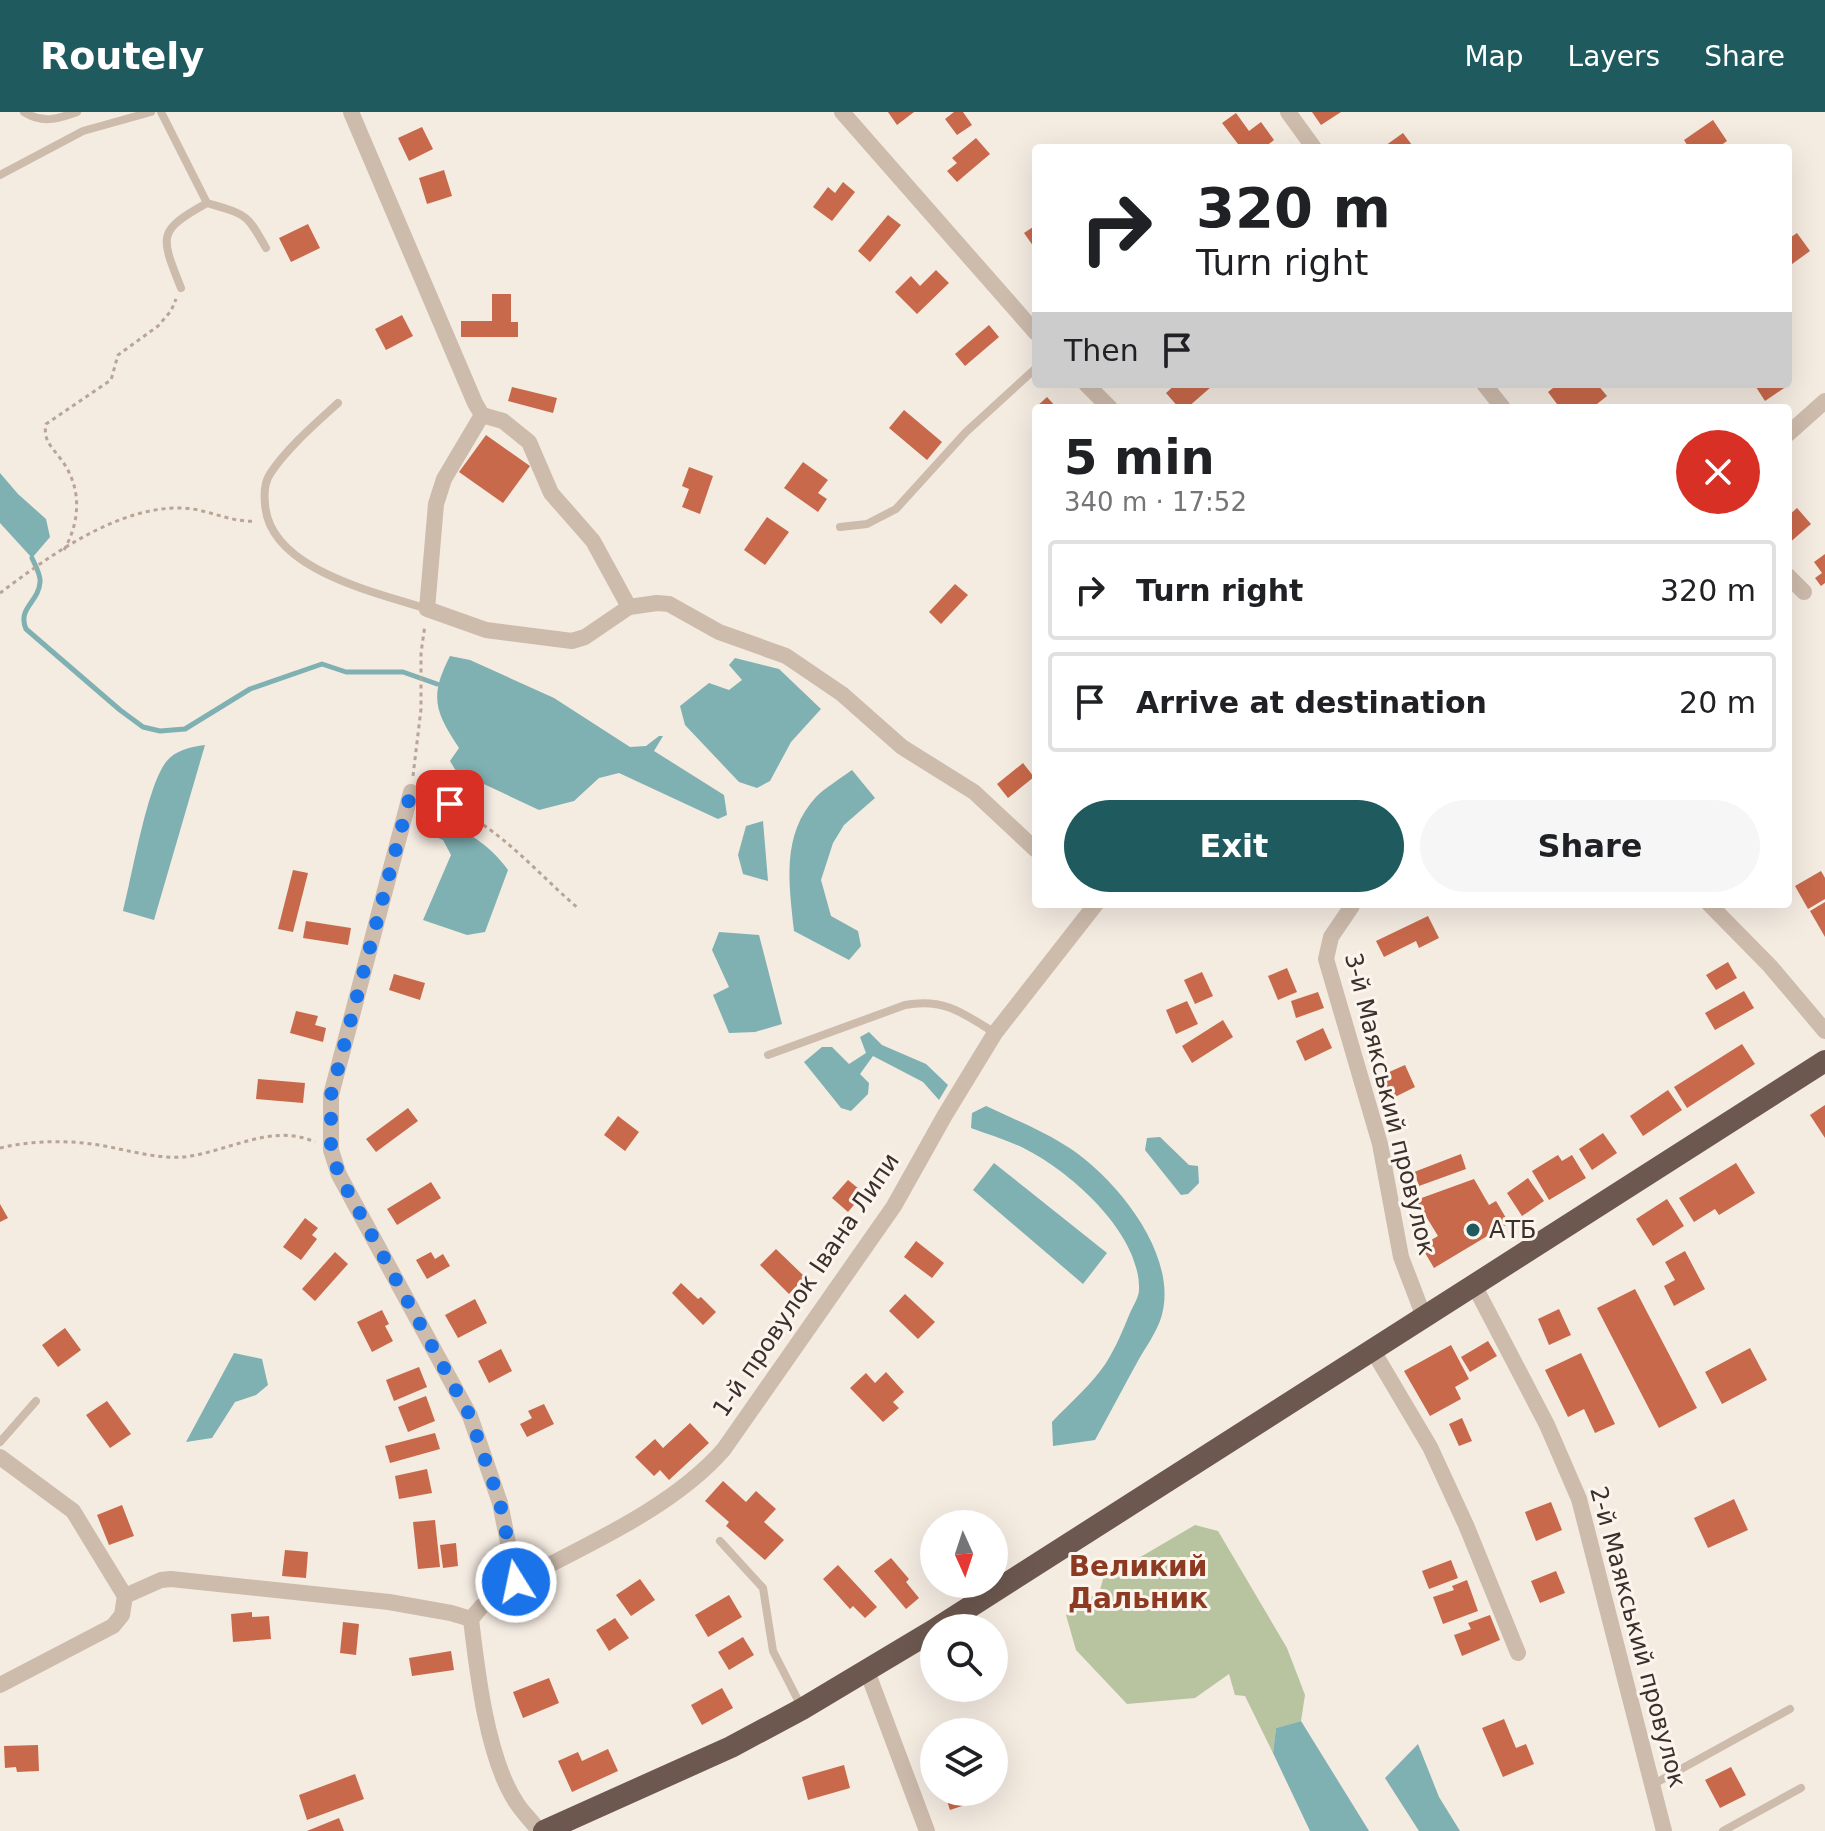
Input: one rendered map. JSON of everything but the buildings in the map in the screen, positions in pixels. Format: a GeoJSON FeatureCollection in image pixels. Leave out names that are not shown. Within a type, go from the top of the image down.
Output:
{"type":"FeatureCollection","features":[{"type":"Feature","properties":{"kind":"highway"},"geometry":{"type":"LineString","coordinates":[[958,1614],[1825,1061]]}},
{"type":"Feature","properties":{"kind":"highway"},"geometry":{"type":"LineString","coordinates":[[542,1831],[731,1747],[802,1709],[920,1638]]}},
{"type":"Feature","properties":{"kind":"street"},"geometry":{"type":"LineString","coordinates":[[351,112],[466,386],[482,415],[503,421],[529,442],[551,493],[593,541],[629,607]]}},
{"type":"Feature","properties":{"kind":"street"},"geometry":{"type":"LineString","coordinates":[[842,112],[1032,328]]}},
{"type":"Feature","properties":{"kind":"street"},"geometry":{"type":"LineString","coordinates":[[1288,112],[1311,144]]}},
{"type":"Feature","properties":{"kind":"street"},"geometry":{"type":"LineString","coordinates":[[1090,388],[1106,404]]}},
{"type":"Feature","properties":{"kind":"street"},"geometry":{"type":"LineString","coordinates":[[1487,388],[1500,404]]}},
{"type":"Feature","properties":{"kind":"street"},"geometry":{"type":"LineString","coordinates":[[1792,430],[1825,401]]}},
{"type":"Feature","properties":{"kind":"street"},"geometry":{"type":"LineString","coordinates":[[482,415],[444,479],[436,504],[427,609],[486,630],[572,641],[585,637],[629,607],[669,604],[719,632],[786,656],[842,694],[902,747],[974,792],[1032,846]]}},
{"type":"Feature","properties":{"kind":"street"},"geometry":{"type":"LineString","coordinates":[[1792,580],[1804,592]]}},
{"type":"Feature","properties":{"kind":"street"},"geometry":{"type":"LineString","coordinates":[[411,792],[331,1095],[331,1150],[339,1175],[470,1416],[500,1503],[516,1582]]}},
{"type":"Feature","properties":{"kind":"street","name":"1-й провулок Івана Липи"},"geometry":{"type":"LineString","coordinates":[[471,1619],[482,1606],[516,1582],[654,1507],[696,1479],[724,1449],[894,1206],[995,1033],[1092,908]]}},
{"type":"Feature","properties":{"kind":"street","name":"3-й Маякський провулок"},"geometry":{"type":"LineString","coordinates":[[1351,908],[1331,937],[1326,959],[1380,1144],[1401,1257],[1424,1317]]}},
{"type":"Feature","properties":{"kind":"street"},"geometry":{"type":"LineString","coordinates":[[1713,908],[1770,966],[1825,1031]]}},
{"type":"Feature","properties":{"kind":"street","name":"2-й Маякський провулок"},"geometry":{"type":"LineString","coordinates":[[1474,1285],[1547,1425],[1579,1499],[1664,1831]]}},
{"type":"Feature","properties":{"kind":"street"},"geometry":{"type":"LineString","coordinates":[[1372,1349],[1430,1447],[1466,1525],[1518,1653]]}},
{"type":"Feature","properties":{"kind":"street"},"geometry":{"type":"LineString","coordinates":[[0,1457],[73,1511],[125,1596],[122,1615],[113,1626],[0,1685]]}},
{"type":"Feature","properties":{"kind":"street"},"geometry":{"type":"LineString","coordinates":[[125,1596],[161,1580],[216,1582],[389,1602],[471,1619],[491,1737],[504,1778],[515,1801],[542,1831]]}},
{"type":"Feature","properties":{"kind":"street"},"geometry":{"type":"LineString","coordinates":[[867,1671],[927,1831]]}},
{"type":"Feature","properties":{"kind":"lane"},"geometry":{"type":"LineString","coordinates":[[24,112],[35,118],[52,120],[77,112]]}},
{"type":"Feature","properties":{"kind":"lane"},"geometry":{"type":"LineString","coordinates":[[0,175],[83,131],[151,112]]}},
{"type":"Feature","properties":{"kind":"lane"},"geometry":{"type":"LineString","coordinates":[[161,112],[207,203],[250,220],[266,248]]}},
{"type":"Feature","properties":{"kind":"lane"},"geometry":{"type":"LineString","coordinates":[[181,288],[167,249],[169,230],[178,219],[207,203]]}},
{"type":"Feature","properties":{"kind":"lane"},"geometry":{"type":"LineString","coordinates":[[840,527],[867,524],[896,509],[966,432],[1032,372]]}},
{"type":"Feature","properties":{"kind":"lane"},"geometry":{"type":"LineString","coordinates":[[338,403],[311,427],[270,474],[264,494],[266,518],[277,539],[319,571],[427,609]]}},
{"type":"Feature","properties":{"kind":"lane"},"geometry":{"type":"LineString","coordinates":[[768,1055],[905,1005],[924,1002],[946,1005],[995,1033]]}},
{"type":"Feature","properties":{"kind":"lane"},"geometry":{"type":"LineString","coordinates":[[0,1442],[36,1401]]}},
{"type":"Feature","properties":{"kind":"lane"},"geometry":{"type":"LineString","coordinates":[[720,1541],[763,1588],[773,1651],[802,1709]]}},
{"type":"Feature","properties":{"kind":"lane"},"geometry":{"type":"LineString","coordinates":[[1652,1785],[1790,1709]]}},
{"type":"Feature","properties":{"kind":"lane"},"geometry":{"type":"LineString","coordinates":[[1723,1831],[1801,1788]]}},
{"type":"Feature","properties":{"kind":"path"},"geometry":{"type":"LineString","coordinates":[[64,550],[76,525],[77,501],[70,474],[46,438],[46,424],[111,380],[118,355],[166,318],[181,288]]}},
{"type":"Feature","properties":{"kind":"path"},"geometry":{"type":"LineString","coordinates":[[0,593],[28,572],[115,521],[151,510],[199,510],[248,522],[266,518]]}},
{"type":"Feature","properties":{"kind":"path"},"geometry":{"type":"LineString","coordinates":[[427,609],[411,792],[450,804],[482,823],[514,847],[579,909]]}},
{"type":"Feature","properties":{"kind":"path"},"geometry":{"type":"LineString","coordinates":[[0,1148],[60,1141],[165,1157],[186,1156],[253,1139],[280,1136],[307,1138],[331,1150]]}},
{"type":"Feature","properties":{"kind":"green space"},"geometry":{"type":"Polygon","coordinates":[[[1195,1525],[1218,1531],[1287,1648],[1305,1695],[1301,1721],[1276,1728],[1273,1753],[1245,1696],[1235,1695],[1229,1674],[1195,1698],[1127,1704],[1076,1650],[1066,1615],[1100,1590],[1103,1579],[1195,1525]]]}},
{"type":"Feature","properties":{"kind":"water"},"geometry":{"type":"Polygon","coordinates":[[[0,473],[46,519],[50,537],[32,558],[0,523],[0,473]]]}},
{"type":"Feature","properties":{"kind":"water"},"geometry":{"type":"Polygon","coordinates":[[[450,656],[470,660],[554,698],[630,747],[646,746],[663,736],[654,751],[724,795],[727,815],[718,819],[619,773],[599,778],[574,801],[539,810],[456,771],[450,761],[459,748],[440,713],[437,693],[450,656]]]}},
{"type":"Feature","properties":{"kind":"water"},"geometry":{"type":"Polygon","coordinates":[[[735,658],[779,669],[821,709],[791,742],[770,781],[757,788],[739,782],[685,725],[680,706],[709,683],[729,690],[742,680],[729,665],[735,658]]]}},
{"type":"Feature","properties":{"kind":"water"},"geometry":{"type":"Polygon","coordinates":[[[205,745],[154,920],[123,911],[146,811],[159,774],[174,755],[205,745]]]}},
{"type":"Feature","properties":{"kind":"water"},"geometry":{"type":"Polygon","coordinates":[[[852,770],[875,798],[844,825],[833,843],[821,880],[831,916],[858,931],[861,946],[849,960],[794,931],[790,860],[797,827],[805,812],[820,793],[852,770]]]}},
{"type":"Feature","properties":{"kind":"water"},"geometry":{"type":"Polygon","coordinates":[[[430,816],[474,837],[508,870],[485,932],[467,935],[423,920],[451,855],[443,840],[423,831],[430,816]]]}},
{"type":"Feature","properties":{"kind":"water"},"geometry":{"type":"Polygon","coordinates":[[[763,821],[768,881],[743,874],[738,855],[746,826],[763,821]]]}},
{"type":"Feature","properties":{"kind":"water"},"geometry":{"type":"Polygon","coordinates":[[[719,932],[759,935],[782,1024],[755,1032],[729,1033],[713,995],[729,987],[712,950],[719,932]]]}},
{"type":"Feature","properties":{"kind":"water"},"geometry":{"type":"Polygon","coordinates":[[[869,1032],[882,1045],[926,1064],[948,1085],[939,1100],[923,1082],[873,1056],[860,1074],[869,1083],[868,1094],[851,1111],[841,1108],[804,1062],[822,1047],[832,1047],[849,1064],[866,1053],[860,1037],[869,1032]]]}},
{"type":"Feature","properties":{"kind":"water"},"geometry":{"type":"Polygon","coordinates":[[[986,1106],[1063,1144],[1103,1175],[1139,1220],[1153,1245],[1162,1271],[1165,1297],[1160,1321],[1095,1440],[1053,1446],[1052,1422],[1110,1357],[1138,1296],[1137,1269],[1117,1228],[1084,1191],[1046,1161],[1022,1147],[971,1128],[972,1113],[986,1106]]]}},
{"type":"Feature","properties":{"kind":"water"},"geometry":{"type":"Polygon","coordinates":[[[1160,1137],[1189,1165],[1198,1166],[1199,1183],[1188,1194],[1181,1195],[1145,1150],[1147,1138],[1160,1137]]]}},
{"type":"Feature","properties":{"kind":"water"},"geometry":{"type":"Polygon","coordinates":[[[994,1163],[1107,1253],[1083,1284],[973,1190],[994,1163]]]}},
{"type":"Feature","properties":{"kind":"water"},"geometry":{"type":"Polygon","coordinates":[[[234,1353],[262,1359],[268,1385],[256,1395],[235,1402],[212,1438],[186,1442],[234,1353]]]}},
{"type":"Feature","properties":{"kind":"water"},"geometry":{"type":"Polygon","coordinates":[[[1301,1721],[1369,1831],[1310,1831],[1273,1753],[1276,1728],[1301,1721]]]}},
{"type":"Feature","properties":{"kind":"water"},"geometry":{"type":"Polygon","coordinates":[[[1418,1744],[1439,1797],[1460,1831],[1419,1831],[1385,1778],[1418,1744]]]}},
{"type":"Feature","properties":{"kind":"waterway"},"geometry":{"type":"LineString","coordinates":[[32,558],[40,582],[24,616],[26,629],[143,727],[160,731],[185,729],[250,689],[322,664],[346,672],[403,672],[437,684]]}},
{"type":"Feature","properties":{"kind":"place","name":"АТБ"},"geometry":{"type":"Point","coordinates":[1473,1230]}},
{"type":"Feature","properties":{"kind":"district","name":"Великий Дальник"},"geometry":{"type":"Point","coordinates":[1138,1582]}},
{"type":"Feature","properties":{"kind":"route"},"geometry":{"type":"LineString","coordinates":[[450,804],[411,792],[331,1095],[331,1150],[339,1175],[470,1416],[500,1503],[516,1582]]}}]}
